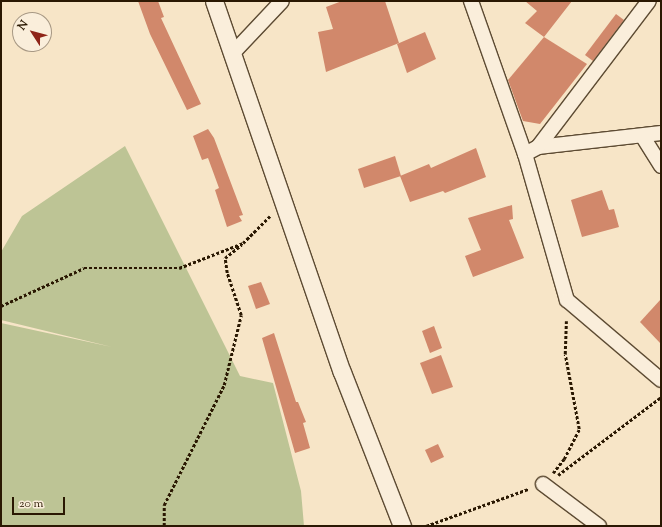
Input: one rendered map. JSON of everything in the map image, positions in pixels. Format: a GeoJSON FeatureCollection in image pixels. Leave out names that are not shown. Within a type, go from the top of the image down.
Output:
{"type":"FeatureCollection","features":[{"type":"Feature","properties":{"kind":"street"},"geometry":{"type":"LineString","coordinates":[[214,1],[233,53],[282,203],[342,372],[402,526]]}},
{"type":"Feature","properties":{"kind":"street"},"geometry":{"type":"LineString","coordinates":[[233,53],[282,1]]}},
{"type":"Feature","properties":{"kind":"street"},"geometry":{"type":"LineString","coordinates":[[471,1],[525,154],[567,300],[661,380]]}},
{"type":"Feature","properties":{"kind":"street"},"geometry":{"type":"LineString","coordinates":[[538,147],[649,1]]}},
{"type":"Feature","properties":{"kind":"street"},"geometry":{"type":"LineString","coordinates":[[525,154],[538,147],[661,134]]}},
{"type":"Feature","properties":{"kind":"street"},"geometry":{"type":"LineString","coordinates":[[643,137],[661,166]]}},
{"type":"Feature","properties":{"kind":"street"},"geometry":{"type":"LineString","coordinates":[[543,484],[595,522],[606,526]]}},
{"type":"Feature","properties":{"kind":"path"},"geometry":{"type":"LineString","coordinates":[[164,526],[164,505],[224,385],[241,315],[227,273],[225,258],[243,243],[282,203]]}},
{"type":"Feature","properties":{"kind":"path"},"geometry":{"type":"LineString","coordinates":[[1,306],[84,268],[179,268],[243,243]]}},
{"type":"Feature","properties":{"kind":"path"},"geometry":{"type":"LineString","coordinates":[[543,484],[564,458],[579,429],[565,354],[567,300]]}},
{"type":"Feature","properties":{"kind":"green space"},"geometry":{"type":"Polygon","coordinates":[[[125,146],[240,376],[273,383],[301,491],[304,526],[1,526],[1,323],[112,347],[1,320],[1,252],[22,216],[125,146]]]}},
{"type":"Feature","properties":{"kind":"building"},"geometry":{"type":"Polygon","coordinates":[[[138,1],[158,1],[164,17],[161,18],[201,104],[187,110],[150,34],[138,1]]]}},
{"type":"Feature","properties":{"kind":"building"},"geometry":{"type":"Polygon","coordinates":[[[342,1],[385,1],[399,43],[326,72],[318,32],[333,29],[326,7],[342,1]]]}},
{"type":"Feature","properties":{"kind":"building"},"geometry":{"type":"Polygon","coordinates":[[[525,1],[572,1],[544,37],[525,23],[537,11],[525,1]]]}},
{"type":"Feature","properties":{"kind":"building"},"geometry":{"type":"Polygon","coordinates":[[[616,14],[624,20],[593,61],[585,55],[616,14]]]}},
{"type":"Feature","properties":{"kind":"building"},"geometry":{"type":"Polygon","coordinates":[[[425,32],[436,59],[407,73],[397,44],[425,32]]]}},
{"type":"Feature","properties":{"kind":"building"},"geometry":{"type":"Polygon","coordinates":[[[544,37],[587,64],[540,124],[523,121],[508,80],[544,37]]]}},
{"type":"Feature","properties":{"kind":"building"},"geometry":{"type":"Polygon","coordinates":[[[208,129],[214,138],[243,215],[239,216],[242,221],[227,227],[215,190],[219,188],[208,158],[202,160],[193,136],[208,129]]]}},
{"type":"Feature","properties":{"kind":"building"},"geometry":{"type":"Polygon","coordinates":[[[476,148],[486,177],[445,193],[443,191],[410,202],[400,176],[429,164],[431,168],[476,148]]]}},
{"type":"Feature","properties":{"kind":"building"},"geometry":{"type":"Polygon","coordinates":[[[395,156],[401,176],[364,188],[358,169],[395,156]]]}},
{"type":"Feature","properties":{"kind":"building"},"geometry":{"type":"Polygon","coordinates":[[[602,190],[609,210],[614,209],[619,227],[582,237],[571,200],[602,190]]]}},
{"type":"Feature","properties":{"kind":"building"},"geometry":{"type":"Polygon","coordinates":[[[512,205],[513,219],[509,220],[524,258],[473,277],[465,256],[481,250],[468,218],[512,205]]]}},
{"type":"Feature","properties":{"kind":"building"},"geometry":{"type":"Polygon","coordinates":[[[261,282],[270,304],[256,309],[248,286],[261,282]]]}},
{"type":"Feature","properties":{"kind":"building"},"geometry":{"type":"Polygon","coordinates":[[[661,299],[661,344],[640,322],[661,299]]]}},
{"type":"Feature","properties":{"kind":"building"},"geometry":{"type":"Polygon","coordinates":[[[434,326],[442,348],[430,353],[422,331],[434,326]]]}},
{"type":"Feature","properties":{"kind":"building"},"geometry":{"type":"Polygon","coordinates":[[[274,333],[296,402],[298,402],[306,422],[303,423],[310,448],[295,453],[262,338],[274,333]]]}},
{"type":"Feature","properties":{"kind":"building"},"geometry":{"type":"Polygon","coordinates":[[[441,355],[453,387],[432,394],[420,363],[441,355]]]}},
{"type":"Feature","properties":{"kind":"building"},"geometry":{"type":"Polygon","coordinates":[[[438,444],[444,457],[431,463],[425,450],[438,444]]]}}]}
